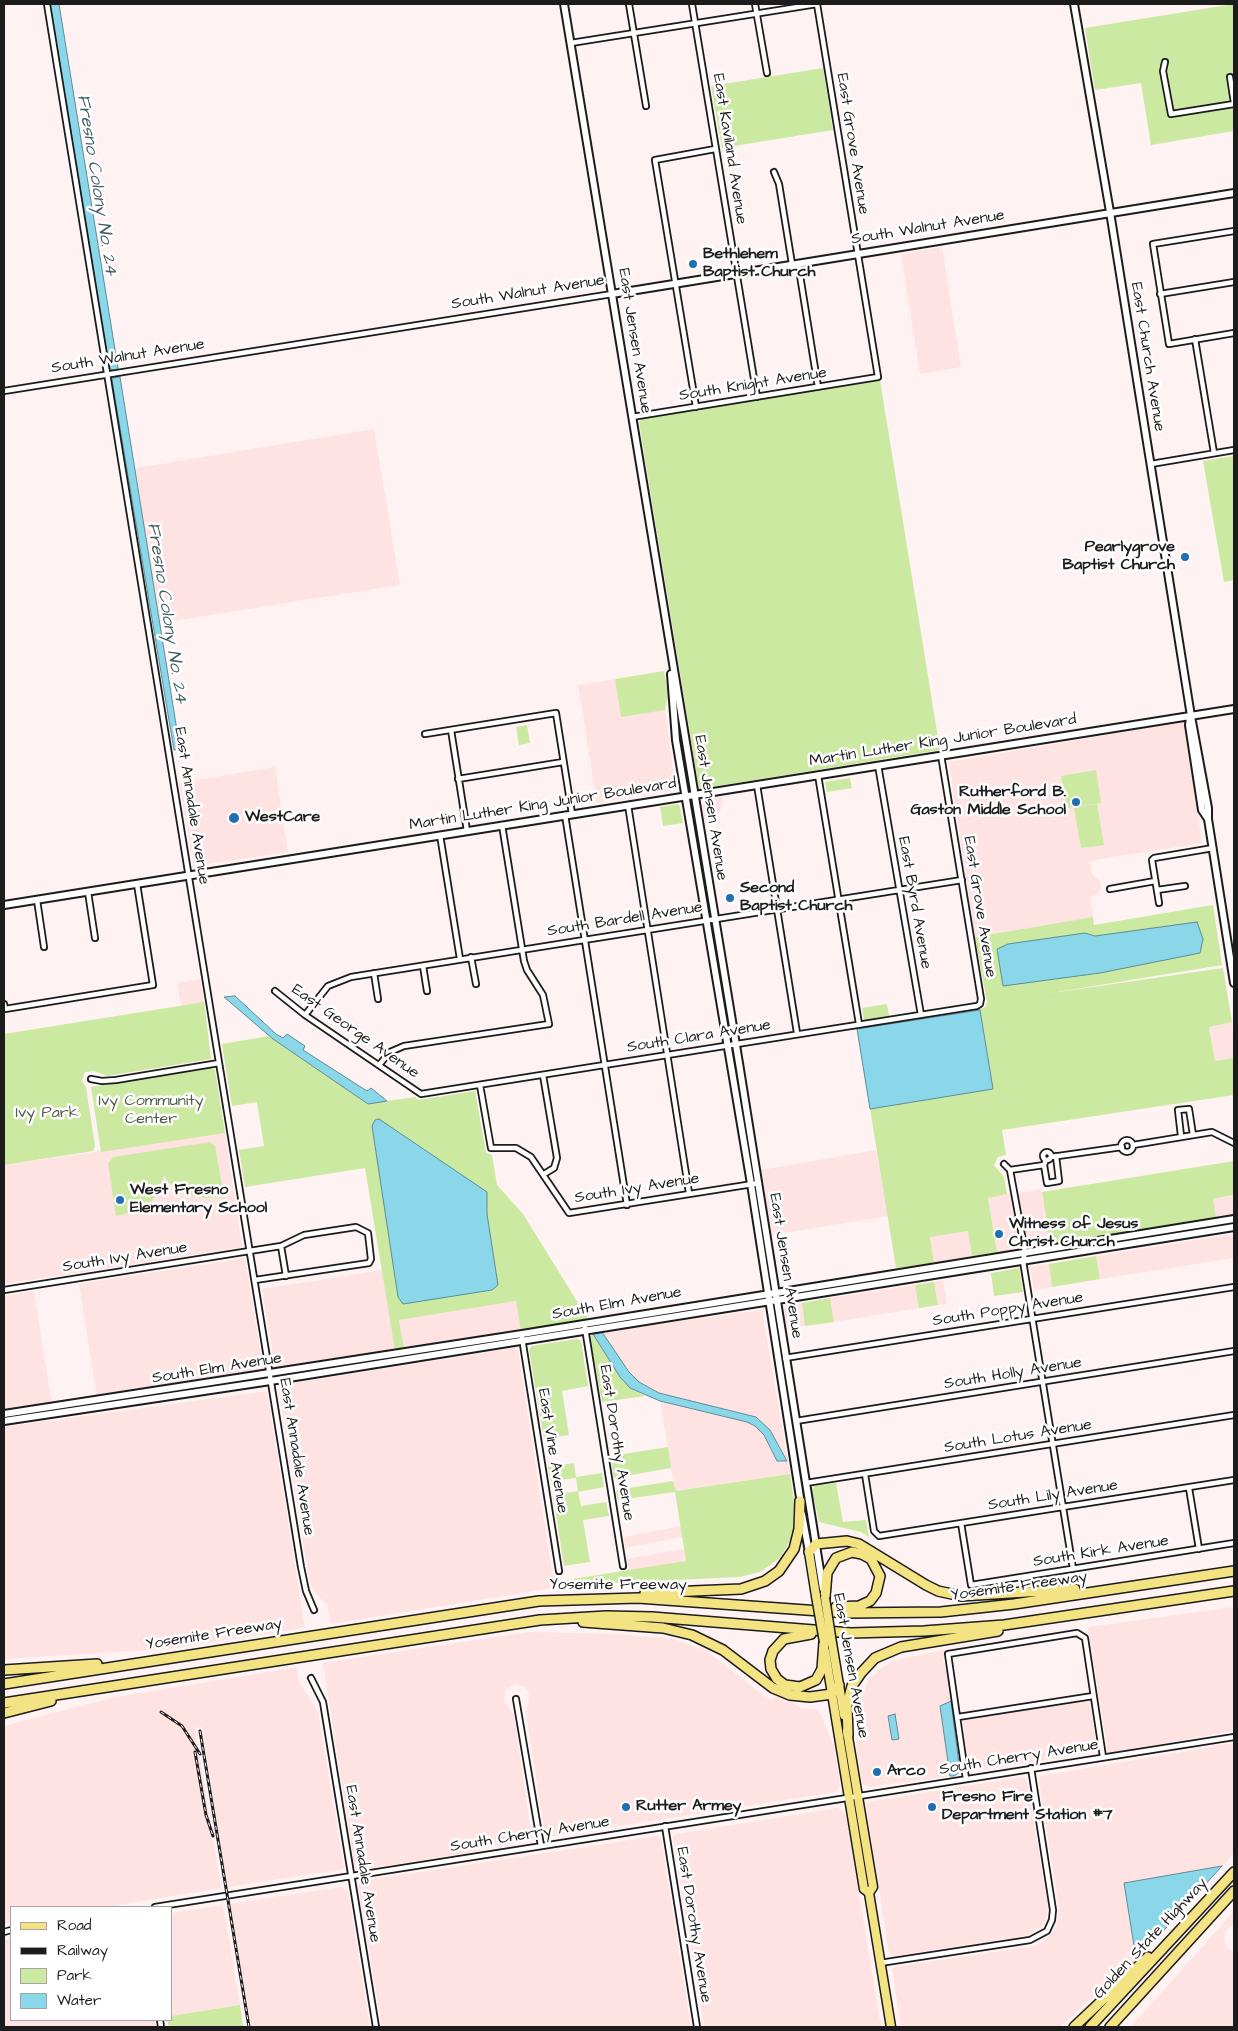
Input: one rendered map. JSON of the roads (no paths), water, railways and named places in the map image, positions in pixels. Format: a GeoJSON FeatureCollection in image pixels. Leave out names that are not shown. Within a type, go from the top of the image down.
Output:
{"type":"FeatureCollection","features":[{"type":"Feature","properties":{"kind":"highway"},"geometry":{"type":"LineString","coordinates":[[602,1598],[656,1592],[741,1589],[765,1582],[779,1571],[794,1549],[799,1529],[800,1501]]}},
{"type":"Feature","properties":{"kind":"highway"},"geometry":{"type":"LineString","coordinates":[[809,1552],[816,1544],[847,1541],[859,1544],[926,1585],[961,1596],[1135,1585]]}},
{"type":"Feature","properties":{"kind":"highway"},"geometry":{"type":"LineString","coordinates":[[788,1609],[852,1607],[866,1604],[876,1593],[880,1582],[874,1563],[866,1556],[858,1553],[846,1553],[836,1558],[827,1573],[820,1597]]}},
{"type":"Feature","properties":{"kind":"highway","name":"Yosemite Freeway"},"geometry":{"type":"LineString","coordinates":[[4,1684],[506,1605],[602,1598],[681,1600],[848,1613],[941,1612],[1014,1604],[1234,1570]]}},
{"type":"Feature","properties":{"kind":"highway","name":"Yosemite Freeway"},"geometry":{"type":"LineString","coordinates":[[4,1703],[540,1620],[606,1616],[652,1617],[839,1632],[888,1633],[962,1629],[1234,1591]]}},
{"type":"Feature","properties":{"kind":"highway"},"geometry":{"type":"LineString","coordinates":[[848,1735],[847,1705],[852,1686],[865,1667],[882,1654],[901,1647],[1108,1610]]}},
{"type":"Feature","properties":{"kind":"highway"},"geometry":{"type":"LineString","coordinates":[[540,1620],[641,1626],[678,1631],[708,1641],[780,1692],[800,1697],[832,1694],[839,1685]]}},
{"type":"Feature","properties":{"kind":"highway"},"geometry":{"type":"LineString","coordinates":[[828,1642],[822,1669],[812,1683],[800,1687],[790,1686],[780,1682],[773,1674],[770,1664],[771,1655],[775,1646],[784,1638],[797,1635],[839,1632]]}},
{"type":"Feature","properties":{"kind":"highway"},"geometry":{"type":"LineString","coordinates":[[4,1670],[140,1662]]}},
{"type":"Feature","properties":{"kind":"highway"},"geometry":{"type":"LineString","coordinates":[[4,1713],[119,1685]]}},
{"type":"Feature","properties":{"kind":"highway","name":"Golden State Highway"},"geometry":{"type":"LineString","coordinates":[[1090,2027],[1234,1872]]}},
{"type":"Feature","properties":{"kind":"highway","name":"Golden State Highway"},"geometry":{"type":"LineString","coordinates":[[1110,2027],[1234,1891]]}},
{"type":"Feature","properties":{"kind":"highway"},"geometry":{"type":"LineString","coordinates":[[1074,2027],[1204,1903]]}},
{"type":"Feature","properties":{"kind":"main road","name":"East Jensen Avenue"},"geometry":{"type":"LineString","coordinates":[[809,1552],[839,1685],[848,1735],[873,1887],[869,1893]]}},
{"type":"Feature","properties":{"kind":"main road","name":"East Jensen Avenue"},"geometry":{"type":"LineString","coordinates":[[828,1642],[832,1694],[849,1798],[864,1889],[869,1893],[891,2027]]}},
{"type":"Feature","properties":{"kind":"street","name":"East Annadale Avenue"},"geometry":{"type":"LineString","coordinates":[[47,4],[304,1584],[314,1610]]}},
{"type":"Feature","properties":{"kind":"street","name":"East Jensen Avenue"},"geometry":{"type":"LineString","coordinates":[[564,4],[759,1183],[785,1358],[816,1544],[820,1597]]}},
{"type":"Feature","properties":{"kind":"street"},"geometry":{"type":"LineString","coordinates":[[629,4],[646,106]]}},
{"type":"Feature","properties":{"kind":"street","name":"East Kaviland Avenue"},"geometry":{"type":"LineString","coordinates":[[692,4],[757,397]]}},
{"type":"Feature","properties":{"kind":"street"},"geometry":{"type":"LineString","coordinates":[[755,4],[767,73]]}},
{"type":"Feature","properties":{"kind":"street"},"geometry":{"type":"LineString","coordinates":[[571,43],[817,4]]}},
{"type":"Feature","properties":{"kind":"street","name":"East Grove Avenue"},"geometry":{"type":"LineString","coordinates":[[817,4],[878,377]]}},
{"type":"Feature","properties":{"kind":"street","name":"East Church Avenue"},"geometry":{"type":"LineString","coordinates":[[1074,4],[1110,212],[1191,716],[1208,808],[1212,848],[1233,966],[1234,983]]}},
{"type":"Feature","properties":{"kind":"street"},"geometry":{"type":"LineString","coordinates":[[1165,62],[1163,71],[1171,114],[1234,103],[1230,77]]}},
{"type":"Feature","properties":{"kind":"street"},"geometry":{"type":"LineString","coordinates":[[696,407],[655,160],[715,149]]}},
{"type":"Feature","properties":{"kind":"street"},"geometry":{"type":"LineString","coordinates":[[774,172],[779,184],[818,388]]}},
{"type":"Feature","properties":{"kind":"street","name":"South Walnut Avenue"},"geometry":{"type":"LineString","coordinates":[[4,392],[1234,193]]}},
{"type":"Feature","properties":{"kind":"street"},"geometry":{"type":"LineString","coordinates":[[1234,231],[1153,244],[1169,344],[1234,333]]}},
{"type":"Feature","properties":{"kind":"street"},"geometry":{"type":"LineString","coordinates":[[1160,294],[1234,282]]}},
{"type":"Feature","properties":{"kind":"street"},"geometry":{"type":"LineString","coordinates":[[1195,339],[1214,453]]}},
{"type":"Feature","properties":{"kind":"street","name":"South Knight Avenue"},"geometry":{"type":"LineString","coordinates":[[632,417],[878,377]]}},
{"type":"Feature","properties":{"kind":"street"},"geometry":{"type":"LineString","coordinates":[[1151,464],[1234,450]]}},
{"type":"Feature","properties":{"kind":"street","name":"East Jensen Avenue"},"geometry":{"type":"LineString","coordinates":[[669,643],[674,722],[685,796],[751,1184],[782,1393],[809,1552]]}},
{"type":"Feature","properties":{"kind":"street","name":"Martin Luther King Junior Boulevard"},"geometry":{"type":"LineString","coordinates":[[4,905],[1234,709]]}},
{"type":"Feature","properties":{"kind":"street"},"geometry":{"type":"LineString","coordinates":[[424,734],[556,713],[586,939],[626,1205]]}},
{"type":"Feature","properties":{"kind":"street"},"geometry":{"type":"LineString","coordinates":[[450,730],[467,831]]}},
{"type":"Feature","properties":{"kind":"street","name":"East Grove Avenue"},"geometry":{"type":"LineString","coordinates":[[942,755],[980,1004]]}},
{"type":"Feature","properties":{"kind":"street"},"geometry":{"type":"LineString","coordinates":[[458,779],[563,762]]}},
{"type":"Feature","properties":{"kind":"street","name":"East Byrd Avenue"},"geometry":{"type":"LineString","coordinates":[[878,766],[920,1015]]}},
{"type":"Feature","properties":{"kind":"street"},"geometry":{"type":"LineString","coordinates":[[818,775],[859,1024]]}},
{"type":"Feature","properties":{"kind":"street"},"geometry":{"type":"LineString","coordinates":[[758,785],[798,1033]]}},
{"type":"Feature","properties":{"kind":"street"},"geometry":{"type":"LineString","coordinates":[[628,805],[689,1193]]}},
{"type":"Feature","properties":{"kind":"street"},"geometry":{"type":"LineString","coordinates":[[380,1066],[390,1052],[404,1046],[549,1024],[543,995],[527,970],[522,949],[502,825]]}},
{"type":"Feature","properties":{"kind":"street"},"geometry":{"type":"LineString","coordinates":[[440,835],[460,959]]}},
{"type":"Feature","properties":{"kind":"street"},"geometry":{"type":"LineString","coordinates":[[1159,904],[1152,860],[1154,858],[1212,848]]}},
{"type":"Feature","properties":{"kind":"street","name":"South Bardell Avenue"},"geometry":{"type":"LineString","coordinates":[[305,1015],[328,986],[342,979],[962,880]]}},
{"type":"Feature","properties":{"kind":"street"},"geometry":{"type":"LineString","coordinates":[[1110,889],[1156,881]]}},
{"type":"Feature","properties":{"kind":"street"},"geometry":{"type":"LineString","coordinates":[[4,1006],[153,985],[137,884]]}},
{"type":"Feature","properties":{"kind":"street"},"geometry":{"type":"LineString","coordinates":[[1157,890],[1185,886]]}},
{"type":"Feature","properties":{"kind":"street"},"geometry":{"type":"LineString","coordinates":[[88,892],[95,938]]}},
{"type":"Feature","properties":{"kind":"street"},"geometry":{"type":"LineString","coordinates":[[37,900],[44,947]]}},
{"type":"Feature","properties":{"kind":"street"},"geometry":{"type":"LineString","coordinates":[[471,957],[476,984]]}},
{"type":"Feature","properties":{"kind":"street"},"geometry":{"type":"LineString","coordinates":[[423,966],[427,991]]}},
{"type":"Feature","properties":{"kind":"street"},"geometry":{"type":"LineString","coordinates":[[374,973],[378,999]]}},
{"type":"Feature","properties":{"kind":"street","name":"East George Avenue"},"geometry":{"type":"LineString","coordinates":[[275,991],[305,1015],[421,1094]]}},
{"type":"Feature","properties":{"kind":"street","name":"South Clara Avenue"},"geometry":{"type":"LineString","coordinates":[[421,1094],[980,1004]]}},
{"type":"Feature","properties":{"kind":"street"},"geometry":{"type":"LineString","coordinates":[[91,1079],[102,1081],[116,1080],[219,1063]]}},
{"type":"Feature","properties":{"kind":"street"},"geometry":{"type":"LineString","coordinates":[[543,1075],[557,1158],[554,1168],[544,1174]]}},
{"type":"Feature","properties":{"kind":"street","name":"South Ivy Avenue"},"geometry":{"type":"LineString","coordinates":[[480,1085],[491,1148],[505,1147],[521,1150],[531,1157],[569,1213],[759,1183]]}},
{"type":"Feature","properties":{"kind":"street"},"geometry":{"type":"LineString","coordinates":[[1181,1136],[1178,1110],[1189,1109],[1193,1134]]}},
{"type":"Feature","properties":{"kind":"street"},"geometry":{"type":"LineString","coordinates":[[1010,1170],[1049,1160],[1122,1147],[1128,1152],[1133,1145],[1193,1134],[1212,1132],[1234,1143]]}},
{"type":"Feature","properties":{"kind":"street"},"geometry":{"type":"LineString","coordinates":[[1122,1147],[1127,1140],[1133,1145]]}},
{"type":"Feature","properties":{"kind":"street"},"geometry":{"type":"LineString","coordinates":[[1049,1160],[1059,1181],[1047,1183],[1049,1160]]}},
{"type":"Feature","properties":{"kind":"street"},"geometry":{"type":"LineString","coordinates":[[1004,1164],[1010,1170],[1025,1252],[1023,1261],[1034,1319],[1073,1569]]}},
{"type":"Feature","properties":{"kind":"street","name":"South Elm Avenue"},"geometry":{"type":"LineString","coordinates":[[4,1421],[35,1413],[522,1338],[775,1292],[1234,1219]]}},
{"type":"Feature","properties":{"kind":"street","name":"South Elm Avenue"},"geometry":{"type":"LineString","coordinates":[[584,1327],[768,1302],[1234,1227]]}},
{"type":"Feature","properties":{"kind":"street","name":"South Ivy Avenue"},"geometry":{"type":"LineString","coordinates":[[4,1290],[281,1246],[304,1235],[359,1228],[368,1233],[372,1259],[368,1263],[286,1276]]}},
{"type":"Feature","properties":{"kind":"street"},"geometry":{"type":"LineString","coordinates":[[255,1280],[286,1276],[281,1246]]}},
{"type":"Feature","properties":{"kind":"street","name":"South Poppy Avenue"},"geometry":{"type":"LineString","coordinates":[[785,1358],[1234,1287]]}},
{"type":"Feature","properties":{"kind":"street","name":"East Dorothy Avenue"},"geometry":{"type":"LineString","coordinates":[[584,1327],[623,1566]]}},
{"type":"Feature","properties":{"kind":"street","name":"East Vine Avenue"},"geometry":{"type":"LineString","coordinates":[[522,1338],[558,1571]]}},
{"type":"Feature","properties":{"kind":"street","name":"South Holly Avenue"},"geometry":{"type":"LineString","coordinates":[[796,1422],[1234,1351]]}},
{"type":"Feature","properties":{"kind":"street"},"geometry":{"type":"LineString","coordinates":[[782,1393],[788,1400],[791,1416],[796,1422]]}},
{"type":"Feature","properties":{"kind":"street","name":"South Elm Avenue"},"geometry":{"type":"LineString","coordinates":[[4,1414],[35,1413]]}},
{"type":"Feature","properties":{"kind":"street","name":"South Lotus Avenue"},"geometry":{"type":"LineString","coordinates":[[806,1483],[1234,1415]]}},
{"type":"Feature","properties":{"kind":"street"},"geometry":{"type":"LineString","coordinates":[[792,1454],[798,1461],[801,1480],[806,1483]]}},
{"type":"Feature","properties":{"kind":"street","name":"South Lily Avenue"},"geometry":{"type":"LineString","coordinates":[[865,1474],[876,1535],[883,1536],[1234,1480]]}},
{"type":"Feature","properties":{"kind":"street"},"geometry":{"type":"LineString","coordinates":[[1189,1488],[1199,1549]]}},
{"type":"Feature","properties":{"kind":"street","name":"South Kirk Avenue"},"geometry":{"type":"LineString","coordinates":[[961,1523],[971,1585],[1234,1543]]}},
{"type":"Feature","properties":{"kind":"street"},"geometry":{"type":"LineString","coordinates":[[966,1779],[948,1654],[1077,1633],[1085,1638],[1103,1757]]}},
{"type":"Feature","properties":{"kind":"street","name":"East Annadale Avenue"},"geometry":{"type":"LineString","coordinates":[[311,1678],[323,1702],[376,2027]]}},
{"type":"Feature","properties":{"kind":"street"},"geometry":{"type":"LineString","coordinates":[[958,1717],[1094,1696]]}},
{"type":"Feature","properties":{"kind":"street"},"geometry":{"type":"LineString","coordinates":[[516,1699],[540,1846]]}},
{"type":"Feature","properties":{"kind":"street","name":"South Cherry Avenue"},"geometry":{"type":"LineString","coordinates":[[161,1906],[1234,1737]]}},
{"type":"Feature","properties":{"kind":"street"},"geometry":{"type":"LineString","coordinates":[[880,1963],[1030,1940],[1041,1936],[1049,1928],[1053,1910],[1031,1768]]}},
{"type":"Feature","properties":{"kind":"street","name":"East Dorothy Avenue"},"geometry":{"type":"LineString","coordinates":[[665,1826],[697,2027]]}},
{"type":"Feature","properties":{"kind":"water"},"geometry":{"type":"Polygon","coordinates":[[[50,4],[59,4],[117,370],[112,370],[109,367],[50,4]]]}},
{"type":"Feature","properties":{"kind":"water"},"geometry":{"type":"Polygon","coordinates":[[[120,377],[180,749],[174,750],[112,380],[113,378],[120,377]]]}},
{"type":"Feature","properties":{"kind":"water"},"geometry":{"type":"Polygon","coordinates":[[[1197,922],[1203,939],[1200,953],[1100,973],[1003,986],[997,949],[1008,944],[1085,933],[1095,936],[1197,922]]]}},
{"type":"Feature","properties":{"kind":"water"},"geometry":{"type":"Polygon","coordinates":[[[235,996],[276,1034],[283,1038],[287,1034],[305,1046],[303,1050],[367,1091],[371,1088],[387,1101],[368,1104],[273,1039],[224,997],[235,996]]]}},
{"type":"Feature","properties":{"kind":"water"},"geometry":{"type":"Polygon","coordinates":[[[980,1010],[993,1089],[870,1109],[857,1029],[980,1010]]]}},
{"type":"Feature","properties":{"kind":"water"},"geometry":{"type":"Polygon","coordinates":[[[379,1119],[487,1192],[487,1214],[498,1285],[492,1290],[403,1304],[398,1297],[372,1126],[375,1120],[379,1119]]]}},
{"type":"Feature","properties":{"kind":"water"},"geometry":{"type":"Polygon","coordinates":[[[602,1332],[629,1372],[639,1382],[659,1393],[756,1417],[770,1430],[787,1461],[777,1461],[764,1435],[755,1426],[747,1422],[660,1401],[630,1388],[620,1377],[593,1334],[602,1332]]]}},
{"type":"Feature","properties":{"kind":"water"},"geometry":{"type":"Polygon","coordinates":[[[951,1701],[960,1772],[954,1776],[950,1776],[940,1706],[951,1701]]]}},
{"type":"Feature","properties":{"kind":"water"},"geometry":{"type":"Polygon","coordinates":[[[895,1714],[899,1739],[892,1740],[888,1716],[895,1714]]]}},
{"type":"Feature","properties":{"kind":"water"},"geometry":{"type":"Polygon","coordinates":[[[1222,1866],[1157,1938],[1136,1958],[1124,1883],[1222,1866]]]}},
{"type":"Feature","properties":{"kind":"railway"},"geometry":{"type":"LineString","coordinates":[[161,1712],[182,1726],[200,1754]]}},
{"type":"Feature","properties":{"kind":"railway"},"geometry":{"type":"LineString","coordinates":[[200,1731],[249,2027]]}},
{"type":"Feature","properties":{"kind":"railway"},"geometry":{"type":"LineString","coordinates":[[195,1752],[206,1815],[213,1836]]}},
{"type":"Feature","properties":{"kind":"place","name":"Bethlehem Baptist Church"},"geometry":{"type":"Point","coordinates":[693,264]}},
{"type":"Feature","properties":{"kind":"place","name":"Pearlygrove Baptist Church"},"geometry":{"type":"Point","coordinates":[1185,557]}},
{"type":"Feature","properties":{"kind":"place","name":"Rutherford B. Gaston Middle School"},"geometry":{"type":"Point","coordinates":[1076,802]}},
{"type":"Feature","properties":{"kind":"place","name":"WestCare"},"geometry":{"type":"Point","coordinates":[234,818]}},
{"type":"Feature","properties":{"kind":"place","name":"Second Baptist Church"},"geometry":{"type":"Point","coordinates":[730,898]}},
{"type":"Feature","properties":{"kind":"place","name":"West Fresno Elementary School"},"geometry":{"type":"Point","coordinates":[120,1200]}},
{"type":"Feature","properties":{"kind":"place","name":"Witness of Jesus Christ Church"},"geometry":{"type":"Point","coordinates":[999,1234]}},
{"type":"Feature","properties":{"kind":"place","name":"Arco"},"geometry":{"type":"Point","coordinates":[877,1772]}},
{"type":"Feature","properties":{"kind":"place","name":"Rutter Armey"},"geometry":{"type":"Point","coordinates":[626,1807]}},
{"type":"Feature","properties":{"kind":"place","name":"Fresno Fire Department Station #7"},"geometry":{"type":"Point","coordinates":[932,1807]}},
{"type":"Feature","properties":{"kind":"water label","name":"Fresno Colony No. 24"},"geometry":{"type":"Point","coordinates":[96,185]}},
{"type":"Feature","properties":{"kind":"water label","name":"Fresno Colony No. 24"},"geometry":{"type":"Point","coordinates":[166,613]}},
{"type":"Feature","properties":{"kind":"park label","name":"Ivy Community Center"},"geometry":{"type":"Point","coordinates":[151,1111]}},
{"type":"Feature","properties":{"kind":"park label","name":"Ivy Park"},"geometry":{"type":"Point","coordinates":[47,1114]}}]}
